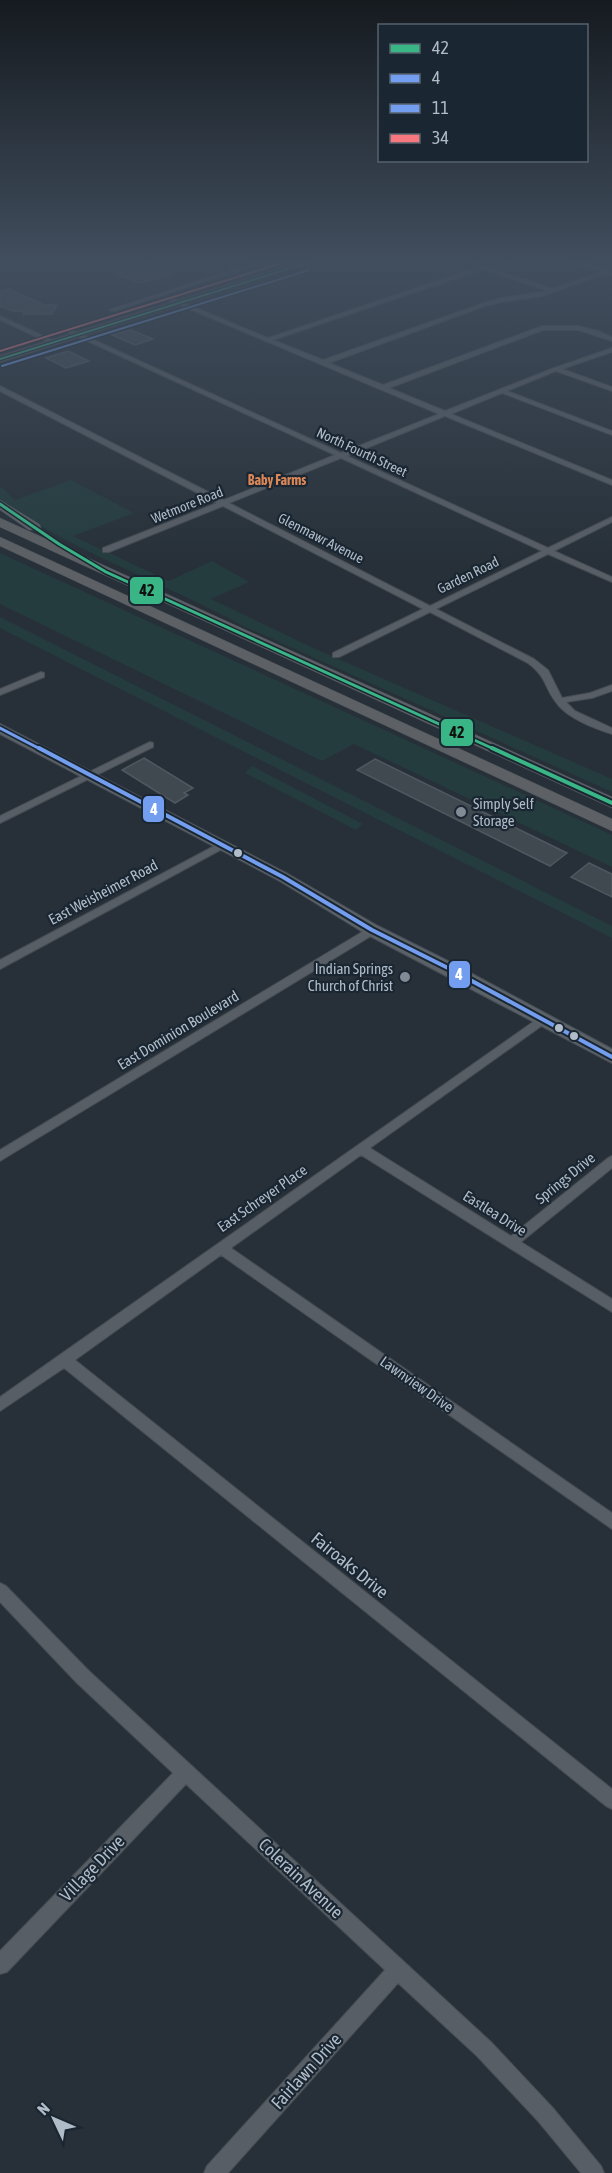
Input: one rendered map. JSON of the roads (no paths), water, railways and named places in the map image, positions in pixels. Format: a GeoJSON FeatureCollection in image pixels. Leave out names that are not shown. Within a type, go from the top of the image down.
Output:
{"type":"FeatureCollection","features":[{"type":"Feature","properties":{"kind":"highway"},"geometry":{"type":"LineString","coordinates":[[0,504],[59,544],[106,572]]}},
{"type":"Feature","properties":{"kind":"highway"},"geometry":{"type":"LineString","coordinates":[[0,522],[612,803]]}},
{"type":"Feature","properties":{"kind":"highway"},"geometry":{"type":"LineString","coordinates":[[0,543],[612,826]]}},
{"type":"Feature","properties":{"kind":"main road"},"geometry":{"type":"LineString","coordinates":[[0,728],[220,846],[283,877],[372,930],[448,968],[612,1057]]}},
{"type":"Feature","properties":{"kind":"street","name":"North Fourth Street"},"geometry":{"type":"LineString","coordinates":[[142,364],[612,580]]}},
{"type":"Feature","properties":{"kind":"street"},"geometry":{"type":"LineString","coordinates":[[325,364],[612,483]]}},
{"type":"Feature","properties":{"kind":"street"},"geometry":{"type":"LineString","coordinates":[[382,388],[445,364]]}},
{"type":"Feature","properties":{"kind":"street","name":"Wetmore Road"},"geometry":{"type":"LineString","coordinates":[[106,550],[570,364]]}},
{"type":"Feature","properties":{"kind":"street"},"geometry":{"type":"LineString","coordinates":[[556,369],[612,389]]}},
{"type":"Feature","properties":{"kind":"street","name":"Glenmawr Avenue"},"geometry":{"type":"LineString","coordinates":[[0,388],[531,661],[545,672],[559,701],[572,713],[612,731]]}},
{"type":"Feature","properties":{"kind":"street"},"geometry":{"type":"LineString","coordinates":[[502,391],[612,433]]}},
{"type":"Feature","properties":{"kind":"street","name":"Garden Road"},"geometry":{"type":"LineString","coordinates":[[336,656],[612,519]]}},
{"type":"Feature","properties":{"kind":"street"},"geometry":{"type":"LineString","coordinates":[[0,692],[41,675]]}},
{"type":"Feature","properties":{"kind":"street"},"geometry":{"type":"LineString","coordinates":[[559,701],[592,696],[612,688]]}},
{"type":"Feature","properties":{"kind":"street"},"geometry":{"type":"LineString","coordinates":[[0,820],[150,745]]}},
{"type":"Feature","properties":{"kind":"street","name":"East Weisheimer Road"},"geometry":{"type":"LineString","coordinates":[[0,965],[220,846]]}},
{"type":"Feature","properties":{"kind":"street","name":"East Dominion Boulevard"},"geometry":{"type":"LineString","coordinates":[[0,1156],[372,930]]}},
{"type":"Feature","properties":{"kind":"street","name":"East Schreyer Place"},"geometry":{"type":"LineString","coordinates":[[0,1405],[543,1019]]}},
{"type":"Feature","properties":{"kind":"street","name":"Eastlea Drive"},"geometry":{"type":"LineString","coordinates":[[361,1149],[612,1306]]}},
{"type":"Feature","properties":{"kind":"street","name":"Springs Drive"},"geometry":{"type":"LineString","coordinates":[[511,1243],[612,1161]]}},
{"type":"Feature","properties":{"kind":"street","name":"Lawnview Drive"},"geometry":{"type":"LineString","coordinates":[[220,1248],[612,1522]]}},
{"type":"Feature","properties":{"kind":"street","name":"Fairoaks Drive"},"geometry":{"type":"LineString","coordinates":[[63,1359],[612,1800]]}},
{"type":"Feature","properties":{"kind":"street","name":"Colerain Avenue"},"geometry":{"type":"LineString","coordinates":[[0,1591],[83,1677],[484,2049],[545,2115],[594,2173]]}},
{"type":"Feature","properties":{"kind":"street","name":"Village Drive"},"geometry":{"type":"LineString","coordinates":[[0,1965],[186,1772]]}},
{"type":"Feature","properties":{"kind":"street","name":"Fairlawn Drive"},"geometry":{"type":"LineString","coordinates":[[214,2173],[398,1970]]}},
{"type":"Feature","properties":{"kind":"place","name":"Simply Self Storage"},"geometry":{"type":"Point","coordinates":[461,812]}},
{"type":"Feature","properties":{"kind":"place","name":"Indian Springs Church of Christ"},"geometry":{"type":"Point","coordinates":[405,977]}},
{"type":"Feature","properties":{"kind":"district","name":"Baby Farms"},"geometry":{"type":"Point","coordinates":[277,480]}}]}
